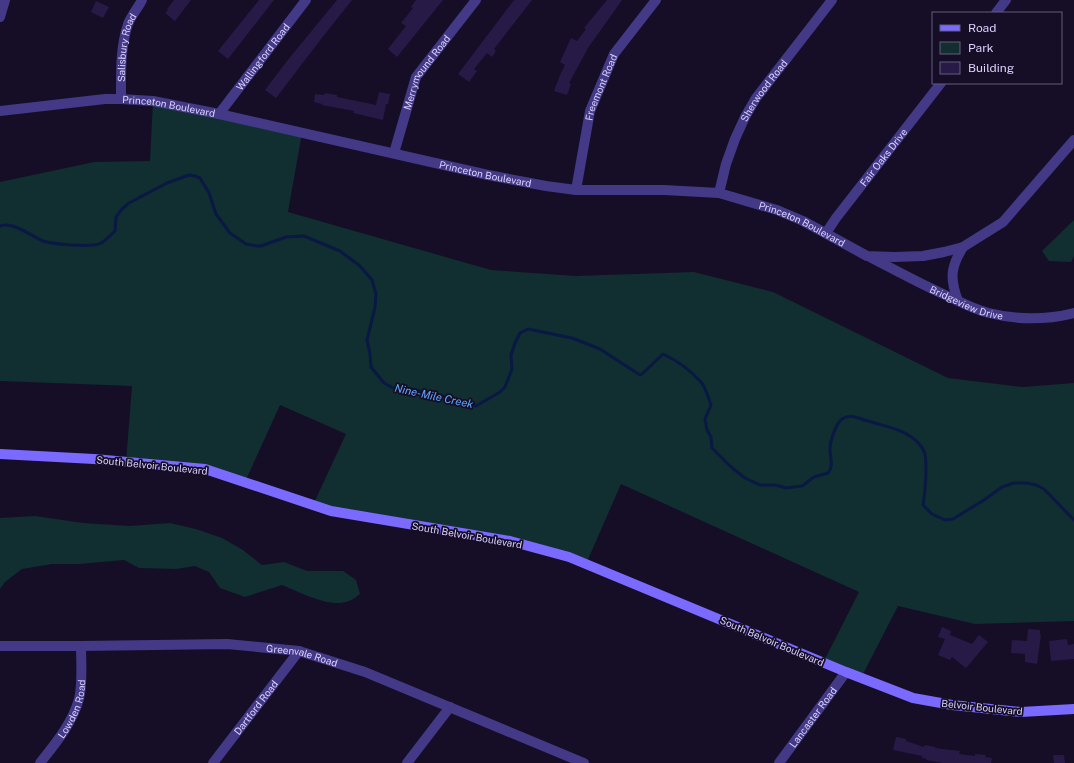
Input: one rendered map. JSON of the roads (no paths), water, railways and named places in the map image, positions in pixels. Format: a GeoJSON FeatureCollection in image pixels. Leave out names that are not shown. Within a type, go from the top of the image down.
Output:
{"type":"FeatureCollection","features":[{"type":"Feature","properties":{"kind":"street"},"geometry":{"type":"LineString","coordinates":[[0,17],[5,0]]}},
{"type":"Feature","properties":{"kind":"street","name":"Salisbury Road"},"geometry":{"type":"LineString","coordinates":[[120,99],[121,61],[124,43],[129,23],[142,0]]}},
{"type":"Feature","properties":{"kind":"street","name":"Wallingford Road"},"geometry":{"type":"LineString","coordinates":[[219,114],[306,0]]}},
{"type":"Feature","properties":{"kind":"street","name":"Merrymound Road"},"geometry":{"type":"LineString","coordinates":[[394,153],[416,77],[476,0]]}},
{"type":"Feature","properties":{"kind":"street","name":"Freemont Road"},"geometry":{"type":"LineString","coordinates":[[576,190],[590,111],[614,54],[656,0]]}},
{"type":"Feature","properties":{"kind":"street","name":"Sherwood Road"},"geometry":{"type":"LineString","coordinates":[[719,193],[726,164],[735,138],[756,98],[832,0]]}},
{"type":"Feature","properties":{"kind":"street"},"geometry":{"type":"LineString","coordinates":[[997,12],[1006,0]]}},
{"type":"Feature","properties":{"kind":"street","name":"Fair Oaks Drive"},"geometry":{"type":"LineString","coordinates":[[826,233],[940,84]]}},
{"type":"Feature","properties":{"kind":"street","name":"Princeton Boulevard"},"geometry":{"type":"LineString","coordinates":[[0,111],[120,99],[153,101],[219,114],[488,175],[546,186],[576,190],[687,190],[719,193],[777,210],[826,233],[867,256],[894,257],[923,256],[963,247],[1003,222],[1074,140]]}},
{"type":"Feature","properties":{"kind":"street"},"geometry":{"type":"LineString","coordinates":[[958,301],[953,287],[952,275],[955,260],[963,247]]}},
{"type":"Feature","properties":{"kind":"street","name":"Bridgeview Drive"},"geometry":{"type":"LineString","coordinates":[[867,256],[958,301],[989,313],[1014,318],[1038,318],[1074,313]]}},
{"type":"Feature","properties":{"kind":"street","name":"South Belvoir Boulevard"},"geometry":{"type":"LineString","coordinates":[[0,454],[94,459],[205,469],[331,511],[510,541],[569,558],[913,698]]}},
{"type":"Feature","properties":{"kind":"street","name":"Greenvale Road"},"geometry":{"type":"LineString","coordinates":[[0,646],[227,644],[299,651],[365,672],[584,763]]}},
{"type":"Feature","properties":{"kind":"street","name":"Lowden Road"},"geometry":{"type":"LineString","coordinates":[[40,763],[61,736],[79,700],[82,677],[81,646]]}},
{"type":"Feature","properties":{"kind":"street","name":"Dartford Road"},"geometry":{"type":"LineString","coordinates":[[213,763],[299,651]]}},
{"type":"Feature","properties":{"kind":"street","name":"Lancaster Road"},"geometry":{"type":"LineString","coordinates":[[779,763],[846,672]]}},
{"type":"Feature","properties":{"kind":"street","name":"Belvoir Boulevard"},"geometry":{"type":"LineString","coordinates":[[913,698],[952,705],[1022,712],[1074,709]]}},
{"type":"Feature","properties":{"kind":"street"},"geometry":{"type":"LineString","coordinates":[[407,763],[450,707]]}},
{"type":"Feature","properties":{"kind":"waterway","name":"Nine-Mile Creek"},"geometry":{"type":"LineString","coordinates":[[0,226],[5,225],[16,227],[43,241],[48,242],[72,245],[101,243],[115,231],[116,217],[129,203],[167,183],[189,175],[195,176],[200,178],[209,193],[216,214],[230,233],[246,244],[261,246],[286,237],[304,236],[340,251],[360,266],[372,280],[376,294],[375,307],[367,340],[371,367],[384,383],[397,390],[411,389],[453,398],[476,406],[500,392],[505,387],[512,369],[511,355],[515,343],[520,333],[528,329],[572,338],[600,349],[640,375],[663,354],[688,370],[701,382],[704,387],[711,405],[705,419],[707,430],[711,437],[712,448],[731,467],[745,478],[760,485],[775,485],[786,488],[802,486],[814,477],[828,473],[831,465],[830,450],[833,433],[842,419],[852,416],[899,430],[913,438],[919,444],[924,451],[926,462],[923,505],[932,514],[945,520],[953,519],[1002,487],[1014,483],[1027,483],[1044,489],[1074,520]]}}]}
